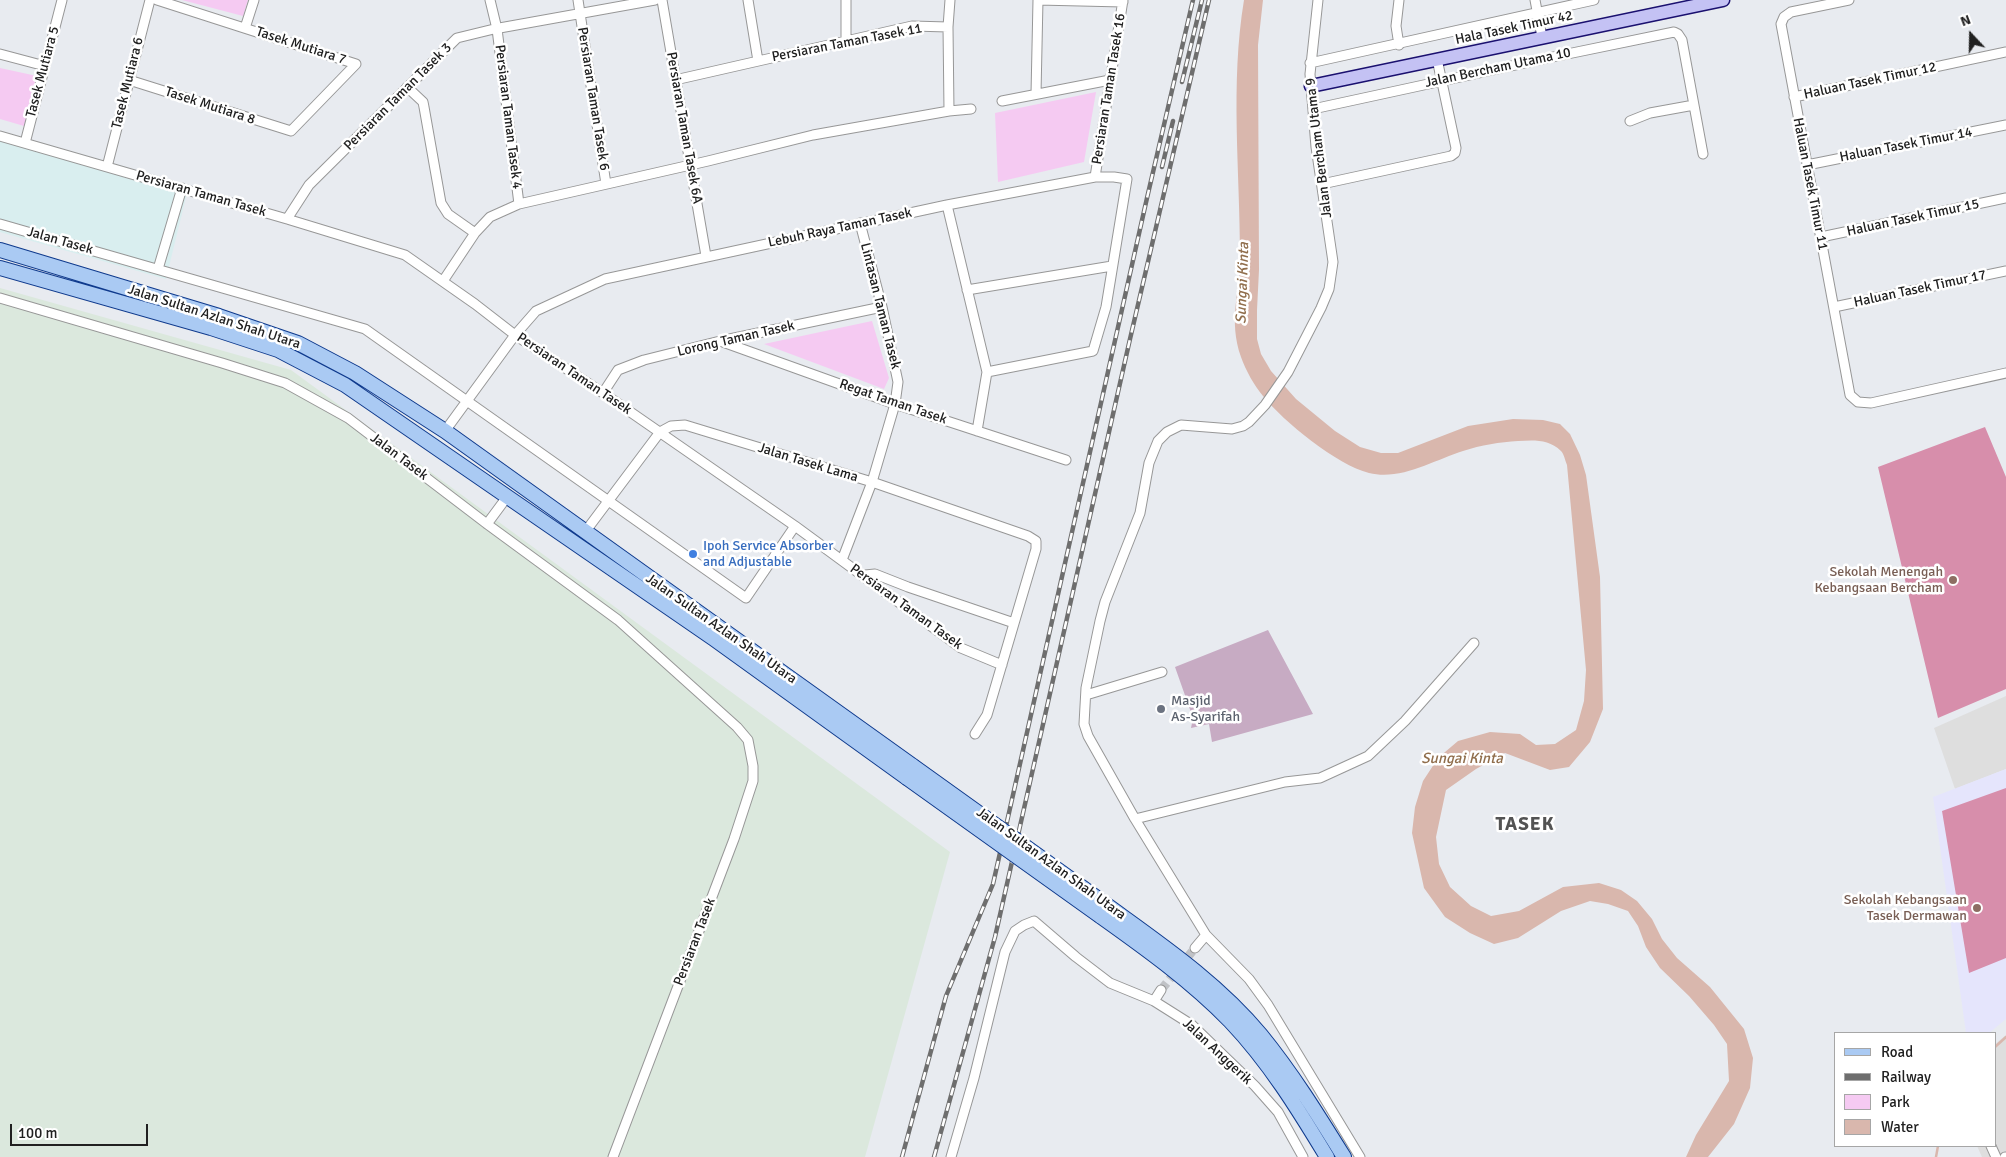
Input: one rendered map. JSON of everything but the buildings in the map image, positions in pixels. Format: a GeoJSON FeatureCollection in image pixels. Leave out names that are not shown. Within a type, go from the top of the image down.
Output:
{"type":"FeatureCollection","features":[{"type":"Feature","properties":{"kind":"main road","name":"Jalan Sultan Azlan Shah Utara"},"geometry":{"type":"LineString","coordinates":[[0,250],[219,316],[298,343],[355,373],[445,431],[910,772],[1100,916],[1140,944],[1192,986],[1230,1022],[1271,1070],[1299,1110],[1327,1157]]}},
{"type":"Feature","properties":{"kind":"main road","name":"Jalan Sultan Azlan Shah Utara"},"geometry":{"type":"LineString","coordinates":[[0,268],[211,328],[278,350],[345,385],[714,639],[1104,902],[1180,958],[1215,989],[1260,1034],[1294,1078],[1344,1157]]}},
{"type":"Feature","properties":{"kind":"street","name":"Tasek Mutiara 5"},"geometry":{"type":"LineString","coordinates":[[24,143],[62,0]]}},
{"type":"Feature","properties":{"kind":"street","name":"Tasek Mutiara 6"},"geometry":{"type":"LineString","coordinates":[[107,166],[150,0]]}},
{"type":"Feature","properties":{"kind":"street","name":"Tasek Mutiara 7"},"geometry":{"type":"LineString","coordinates":[[157,0],[356,64],[291,131]]}},
{"type":"Feature","properties":{"kind":"street"},"geometry":{"type":"LineString","coordinates":[[245,28],[254,0]]}},
{"type":"Feature","properties":{"kind":"street","name":"Persiaran Taman Tasek 4"},"geometry":{"type":"LineString","coordinates":[[490,0],[497,29],[519,204]]}},
{"type":"Feature","properties":{"kind":"street","name":"Persiaran Taman Tasek 6"},"geometry":{"type":"LineString","coordinates":[[578,0],[606,184]]}},
{"type":"Feature","properties":{"kind":"street","name":"Persiaran Taman Tasek 3"},"geometry":{"type":"LineString","coordinates":[[287,218],[309,185],[457,38],[655,0]]}},
{"type":"Feature","properties":{"kind":"street","name":"Persiaran Taman Tasek 6A"},"geometry":{"type":"LineString","coordinates":[[662,0],[706,256]]}},
{"type":"Feature","properties":{"kind":"street"},"geometry":{"type":"LineString","coordinates":[[748,0],[758,61]]}},
{"type":"Feature","properties":{"kind":"street"},"geometry":{"type":"LineString","coordinates":[[846,0],[846,40]]}},
{"type":"Feature","properties":{"kind":"street"},"geometry":{"type":"LineString","coordinates":[[949,112],[948,27],[950,0]]}},
{"type":"Feature","properties":{"kind":"street"},"geometry":{"type":"LineString","coordinates":[[1036,94],[1038,0],[1123,1]]}},
{"type":"Feature","properties":{"kind":"street","name":"Jalan Bercham Utama 9"},"geometry":{"type":"LineString","coordinates":[[1135,819],[1088,736],[1084,724],[1086,695],[1105,602],[1140,512],[1149,464],[1158,441],[1167,432],[1181,426],[1219,429],[1243,426],[1265,405],[1288,372],[1329,289],[1333,262],[1312,109],[1310,63],[1318,0]]}},
{"type":"Feature","properties":{"kind":"street"},"geometry":{"type":"LineString","coordinates":[[1399,0],[1396,26],[1399,45]]}},
{"type":"Feature","properties":{"kind":"street"},"geometry":{"type":"LineString","coordinates":[[1535,0],[1542,37]]}},
{"type":"Feature","properties":{"kind":"street"},"geometry":{"type":"LineString","coordinates":[[1310,63],[1399,45],[1594,0]]}},
{"type":"Feature","properties":{"kind":"street","name":"Hala Tasek Timur 42"},"geometry":{"type":"LineString","coordinates":[[1311,86],[1723,0]]}},
{"type":"Feature","properties":{"kind":"street","name":"Haluan Tasek Timur 11"},"geometry":{"type":"LineString","coordinates":[[1849,0],[1792,12],[1782,20],[1781,28],[1850,395],[1858,402],[1871,403],[2006,373]]}},
{"type":"Feature","properties":{"kind":"street","name":"Persiaran Taman Tasek 16"},"geometry":{"type":"LineString","coordinates":[[1095,178],[1123,1]]}},
{"type":"Feature","properties":{"kind":"street","name":"Persiaran Taman Tasek 11"},"geometry":{"type":"LineString","coordinates":[[675,80],[912,26],[948,27]]}},
{"type":"Feature","properties":{"kind":"street","name":"Jalan Bercham Utama 10"},"geometry":{"type":"LineString","coordinates":[[1312,109],[1670,32],[1678,34],[1682,40],[1694,105]]}},
{"type":"Feature","properties":{"kind":"street","name":"Haluan Tasek Timur 12"},"geometry":{"type":"LineString","coordinates":[[1794,97],[2006,52]]}},
{"type":"Feature","properties":{"kind":"street"},"geometry":{"type":"LineString","coordinates":[[0,54],[44,66]]}},
{"type":"Feature","properties":{"kind":"street"},"geometry":{"type":"LineString","coordinates":[[1322,184],[1453,155],[1456,148],[1437,59]]}},
{"type":"Feature","properties":{"kind":"street","name":"Tasek Mutiara 8"},"geometry":{"type":"LineString","coordinates":[[129,80],[291,131]]}},
{"type":"Feature","properties":{"kind":"street"},"geometry":{"type":"LineString","coordinates":[[1002,101],[1110,80]]}},
{"type":"Feature","properties":{"kind":"street"},"geometry":{"type":"LineString","coordinates":[[407,87],[423,102],[440,203],[448,214],[475,233]]}},
{"type":"Feature","properties":{"kind":"street"},"geometry":{"type":"LineString","coordinates":[[1630,121],[1650,113],[1694,105],[1703,154]]}},
{"type":"Feature","properties":{"kind":"street"},"geometry":{"type":"LineString","coordinates":[[443,281],[475,233],[490,217],[519,204],[843,130],[970,109]]}},
{"type":"Feature","properties":{"kind":"street","name":"Haluan Tasek Timur 14"},"geometry":{"type":"LineString","coordinates":[[1807,165],[2006,125]]}},
{"type":"Feature","properties":{"kind":"street","name":"Persiaran Taman Tasek"},"geometry":{"type":"LineString","coordinates":[[0,136],[287,218],[405,255],[515,335],[603,393],[795,526],[961,648],[1002,665]]}},
{"type":"Feature","properties":{"kind":"street","name":"Lebuh Raya Taman Tasek"},"geometry":{"type":"LineString","coordinates":[[445,431],[515,335],[541,308],[605,279],[947,205],[1095,178],[1114,177],[1127,180],[1106,307],[1093,351],[987,372]]}},
{"type":"Feature","properties":{"kind":"street"},"geometry":{"type":"LineString","coordinates":[[158,269],[182,188]]}},
{"type":"Feature","properties":{"kind":"street","name":"Haluan Tasek Timur 15"},"geometry":{"type":"LineString","coordinates":[[1821,237],[2006,198]]}},
{"type":"Feature","properties":{"kind":"street"},"geometry":{"type":"LineString","coordinates":[[947,205],[987,372],[977,431]]}},
{"type":"Feature","properties":{"kind":"street","name":"Lintasan Taman Tasek"},"geometry":{"type":"LineString","coordinates":[[842,560],[872,482],[895,404],[898,382],[882,307],[860,223]]}},
{"type":"Feature","properties":{"kind":"street","name":"Jalan Tasek"},"geometry":{"type":"LineString","coordinates":[[0,224],[365,329],[746,598],[795,526]]}},
{"type":"Feature","properties":{"kind":"street"},"geometry":{"type":"LineString","coordinates":[[967,290],[1112,266]]}},
{"type":"Feature","properties":{"kind":"street","name":"Haluan Tasek Timur 17"},"geometry":{"type":"LineString","coordinates":[[1834,307],[2006,271]]}},
{"type":"Feature","properties":{"kind":"street","name":"Jalan Tasek"},"geometry":{"type":"LineString","coordinates":[[0,298],[222,363],[285,384],[348,418],[487,524],[618,620],[737,727]]}},
{"type":"Feature","properties":{"kind":"street","name":"Lorong Taman Tasek"},"geometry":{"type":"LineString","coordinates":[[603,393],[613,376],[626,366],[720,341],[882,307]]}},
{"type":"Feature","properties":{"kind":"street","name":"Regat Taman Tasek"},"geometry":{"type":"LineString","coordinates":[[720,341],[895,404],[1066,460]]}},
{"type":"Feature","properties":{"kind":"street","name":"Jalan Tasek Lama"},"geometry":{"type":"LineString","coordinates":[[660,432],[671,426],[685,425],[872,482],[1028,536],[1036,541],[1036,549],[1014,623]]}},
{"type":"Feature","properties":{"kind":"street"},"geometry":{"type":"LineString","coordinates":[[585,532],[660,432]]}},
{"type":"Feature","properties":{"kind":"street"},"geometry":{"type":"LineString","coordinates":[[487,524],[507,497]]}},
{"type":"Feature","properties":{"kind":"street"},"geometry":{"type":"LineString","coordinates":[[865,576],[875,574],[1014,623],[987,715],[975,734]]}},
{"type":"Feature","properties":{"kind":"street"},"geometry":{"type":"LineString","coordinates":[[896,599],[908,587]]}},
{"type":"Feature","properties":{"kind":"street"},"geometry":{"type":"LineString","coordinates":[[1360,1157],[1268,1005],[1249,979],[1206,935],[1135,819],[1285,782],[1320,778],[1368,756],[1405,721],[1474,642]]}},
{"type":"Feature","properties":{"kind":"street"},"geometry":{"type":"LineString","coordinates":[[1086,695],[1162,672]]}},
{"type":"Feature","properties":{"kind":"street","name":"Persiaran Tasek"},"geometry":{"type":"LineString","coordinates":[[613,1157],[734,839],[753,781],[754,766],[748,740],[737,727]]}},
{"type":"Feature","properties":{"kind":"street","name":"Jalan Anggerik"},"geometry":{"type":"LineString","coordinates":[[951,1157],[974,1078],[1005,952],[1015,931],[1034,921],[1110,983],[1154,1001],[1192,1025],[1255,1086],[1278,1112],[1302,1157]]}},
{"type":"Feature","properties":{"kind":"street"},"geometry":{"type":"LineString","coordinates":[[1195,948],[1206,935]]}},
{"type":"Feature","properties":{"kind":"street"},"geometry":{"type":"LineString","coordinates":[[1154,1001],[1161,990]]}},
{"type":"Feature","properties":{"kind":"shaded area"},"geometry":{"type":"Polygon","coordinates":[[[0,131],[189,185],[166,279],[0,232],[0,131]]]}},
{"type":"Feature","properties":{"kind":"shaded area"},"geometry":{"type":"Polygon","coordinates":[[[0,288],[291,370],[950,852],[865,1157],[0,1157],[0,288]]]}},
{"type":"Feature","properties":{"kind":"shaded area","name":"Sekolah Menengah Kebangsaan Bercham"},"geometry":{"type":"Polygon","coordinates":[[[1985,427],[2006,477],[2006,689],[1938,718],[1878,467],[1985,427]]]}},
{"type":"Feature","properties":{"kind":"shaded area"},"geometry":{"type":"Polygon","coordinates":[[[1268,630],[1313,714],[1212,742],[1209,724],[1191,728],[1193,718],[1175,667],[1268,630]]]}},
{"type":"Feature","properties":{"kind":"shaded area"},"geometry":{"type":"Polygon","coordinates":[[[2006,696],[2006,769],[1955,789],[1934,728],[2006,696]]]}},
{"type":"Feature","properties":{"kind":"shaded area","name":"Sekolah Kebangsaan Tasek Dermawan"},"geometry":{"type":"Polygon","coordinates":[[[2006,769],[2006,1019],[1990,1032],[1966,1032],[1933,797],[2006,769]]]}},
{"type":"Feature","properties":{"kind":"shaded area","name":"Sekolah Kebangsaan Tasek Dermawan"},"geometry":{"type":"Polygon","coordinates":[[[2006,788],[2006,958],[1969,973],[1942,811],[2006,788]]]}},
{"type":"Feature","properties":{"kind":"shaded area"},"geometry":{"type":"Polygon","coordinates":[[[2006,1035],[2006,1157],[1982,1157],[1977,1147],[1996,1147],[1996,1043],[2006,1035]]]}},
{"type":"Feature","properties":{"kind":"green space"},"geometry":{"type":"Polygon","coordinates":[[[182,0],[248,0],[243,16],[182,0]]]}},
{"type":"Feature","properties":{"kind":"green space"},"geometry":{"type":"Polygon","coordinates":[[[0,68],[37,76],[24,126],[0,119],[0,68]]]}},
{"type":"Feature","properties":{"kind":"green space"},"geometry":{"type":"Polygon","coordinates":[[[1096,92],[1084,162],[998,182],[995,113],[1096,92]]]}},
{"type":"Feature","properties":{"kind":"green space"},"geometry":{"type":"Polygon","coordinates":[[[872,321],[889,378],[884,389],[764,344],[872,321]]]}},
{"type":"Feature","properties":{"kind":"water","name":"Sungai Kinta"},"geometry":{"type":"Polygon","coordinates":[[[1244,0],[1263,0],[1258,45],[1259,270],[1257,339],[1261,354],[1271,371],[1296,399],[1335,431],[1360,447],[1381,453],[1398,453],[1468,426],[1513,419],[1543,420],[1560,424],[1570,434],[1580,455],[1586,475],[1600,577],[1603,709],[1590,742],[1569,767],[1550,770],[1505,753],[1476,769],[1446,790],[1436,837],[1439,864],[1450,887],[1471,906],[1491,916],[1519,911],[1563,887],[1599,883],[1621,890],[1637,901],[1652,919],[1662,939],[1677,958],[1710,987],[1744,1029],[1753,1058],[1750,1088],[1734,1124],[1708,1157],[1686,1157],[1696,1135],[1729,1081],[1727,1044],[1714,1025],[1689,996],[1660,968],[1646,947],[1638,926],[1628,911],[1608,904],[1590,901],[1561,911],[1518,938],[1494,944],[1470,933],[1445,917],[1424,888],[1412,833],[1415,807],[1423,781],[1438,758],[1458,741],[1490,732],[1520,734],[1536,745],[1555,744],[1576,730],[1584,701],[1586,670],[1567,465],[1562,452],[1551,444],[1541,441],[1524,441],[1477,447],[1405,472],[1381,475],[1369,473],[1342,461],[1297,430],[1272,406],[1256,387],[1241,357],[1235,331],[1240,269],[1237,63],[1244,0]]]}},
{"type":"Feature","properties":{"kind":"waterway"},"geometry":{"type":"LineString","coordinates":[[1996,1046],[2006,1037]]}},
{"type":"Feature","properties":{"kind":"waterway"},"geometry":{"type":"LineString","coordinates":[[1936,1157],[1938,1147]]}},
{"type":"Feature","properties":{"kind":"tunnel"},"geometry":{"type":"LineString","coordinates":[[1161,990],[1195,948]]}},
{"type":"Feature","properties":{"kind":"railway"},"geometry":{"type":"LineString","coordinates":[[902,1157],[946,996],[993,884],[1193,0]]}},
{"type":"Feature","properties":{"kind":"railway"},"geometry":{"type":"LineString","coordinates":[[1182,82],[1202,0]]}},
{"type":"Feature","properties":{"kind":"railway"},"geometry":{"type":"LineString","coordinates":[[934,1157],[995,937],[1130,339],[1209,0]]}},
{"type":"Feature","properties":{"kind":"railway"},"geometry":{"type":"LineString","coordinates":[[1162,167],[1173,121]]}},
{"type":"Feature","properties":{"kind":"place","name":"Ipoh Service Absorber and Adjustable"},"geometry":{"type":"Point","coordinates":[693,554]}},
{"type":"Feature","properties":{"kind":"place","name":"Sekolah Menengah Kebangsaan Bercham"},"geometry":{"type":"Point","coordinates":[1953,580]}},
{"type":"Feature","properties":{"kind":"place","name":"Masjid As-Syarifah"},"geometry":{"type":"Point","coordinates":[1161,709]}},
{"type":"Feature","properties":{"kind":"place","name":"Sekolah Kebangsaan Tasek Dermawan"},"geometry":{"type":"Point","coordinates":[1977,908]}},
{"type":"Feature","properties":{"kind":"district","name":"TASEK"},"geometry":{"type":"Point","coordinates":[1525,825]}}]}
